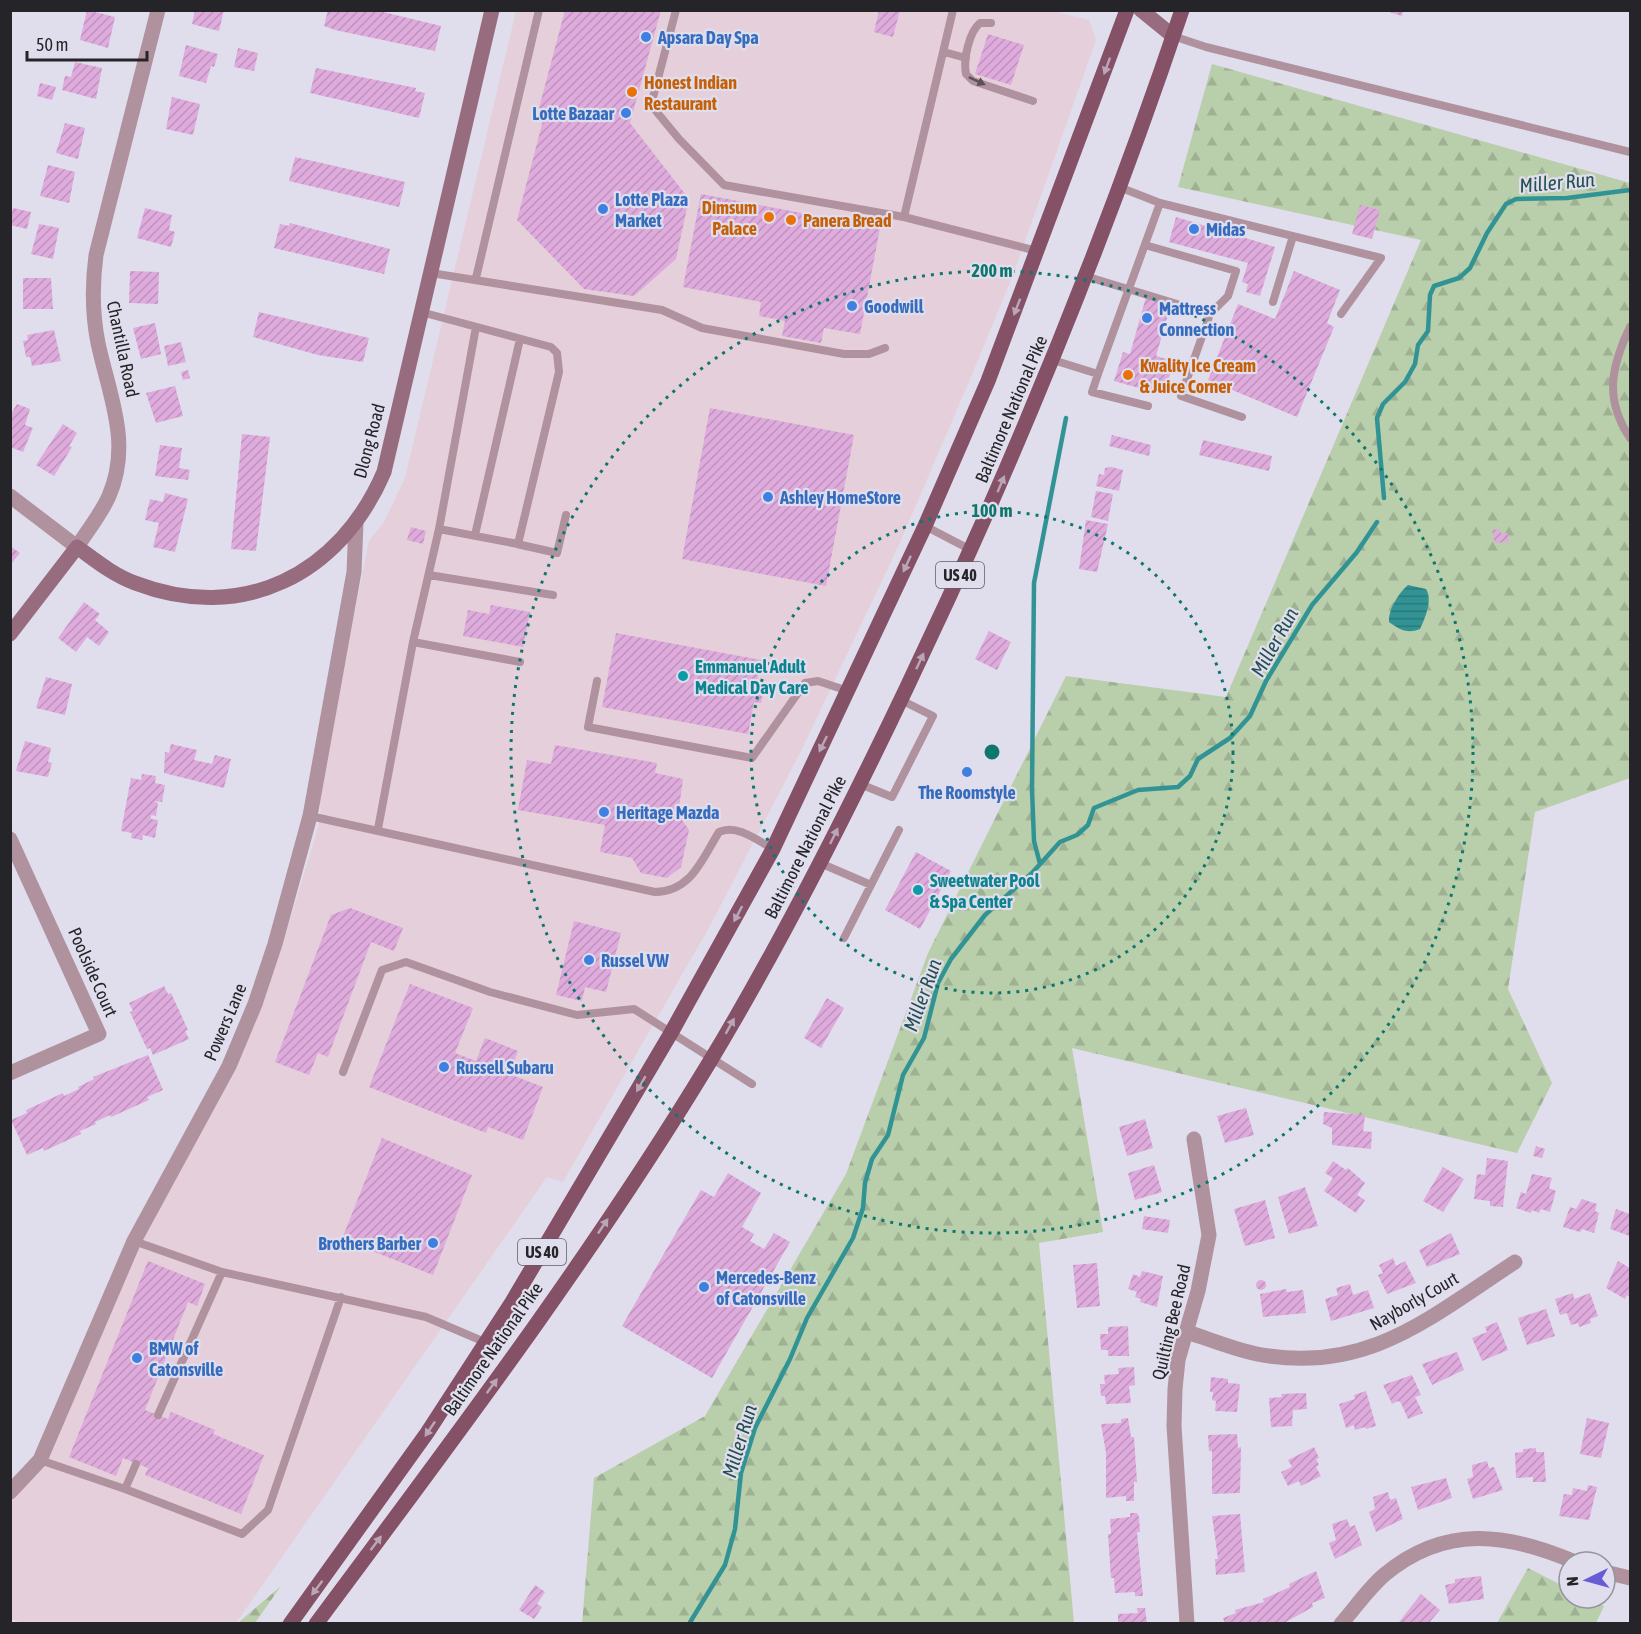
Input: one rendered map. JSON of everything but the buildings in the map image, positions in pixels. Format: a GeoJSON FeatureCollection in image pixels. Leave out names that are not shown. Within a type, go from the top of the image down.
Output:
{"type":"FeatureCollection","features":[{"type":"Feature","properties":{"kind":"main road","name":"Baltimore National Pike"},"geometry":{"type":"LineString","coordinates":[[290,1623],[359,1532],[487,1343],[671,1033],[773,849],[925,526],[988,381],[1039,251],[1127,10]]}},
{"type":"Feature","properties":{"kind":"main road","name":"Baltimore National Pike"},"geometry":{"type":"LineString","coordinates":[[316,1623],[536,1323],[646,1163],[712,1059],[820,863],[972,551],[1053,360],[1119,187],[1182,10]]}},
{"type":"Feature","properties":{"kind":"street","name":"Chantilla Road"},"geometry":{"type":"LineString","coordinates":[[10,634],[76,547],[109,495],[119,458],[118,417],[94,321],[93,275],[96,255],[158,10]]}},
{"type":"Feature","properties":{"kind":"street","name":"Dlong Road"},"geometry":{"type":"LineString","coordinates":[[10,496],[107,569],[132,582],[180,596],[237,595],[267,589],[291,579],[331,550],[357,524],[384,472],[492,10]]}},
{"type":"Feature","properties":{"kind":"street"},"geometry":{"type":"LineString","coordinates":[[1141,10],[1173,36]]}},
{"type":"Feature","properties":{"kind":"street","name":"Powers Lane"},"geometry":{"type":"LineString","coordinates":[[10,1492],[40,1460],[134,1240],[229,1066],[255,1004],[275,944],[310,816],[354,572],[357,524]]}},
{"type":"Feature","properties":{"kind":"street","name":"Poolside Court"},"geometry":{"type":"LineString","coordinates":[[10,839],[99,1034],[10,1073]]}},
{"type":"Feature","properties":{"kind":"street","name":"Quilting Bee Road"},"geometry":{"type":"LineString","coordinates":[[1187,1623],[1174,1426],[1178,1360],[1187,1332],[1209,1235],[1194,1139]]}},
{"type":"Feature","properties":{"kind":"street","name":"Nayborly Court"},"geometry":{"type":"LineString","coordinates":[[1187,1332],[1255,1354],[1316,1359],[1348,1355],[1405,1333],[1515,1262]]}},
{"type":"Feature","properties":{"kind":"street"},"geometry":{"type":"LineString","coordinates":[[1341,1623],[1383,1576],[1407,1559],[1434,1547],[1462,1539],[1490,1537],[1518,1541],[1557,1554]]}},
{"type":"Feature","properties":{"kind":"lane"},"geometry":{"type":"LineString","coordinates":[[476,278],[539,10]]}},
{"type":"Feature","properties":{"kind":"lane"},"geometry":{"type":"LineString","coordinates":[[676,10],[651,105],[679,139],[724,185],[904,217],[1039,251]]}},
{"type":"Feature","properties":{"kind":"lane"},"geometry":{"type":"LineString","coordinates":[[904,217],[953,10]]}},
{"type":"Feature","properties":{"kind":"lane"},"geometry":{"type":"LineString","coordinates":[[991,23],[980,23],[974,27],[966,58],[965,69],[968,78],[1033,101]]}},
{"type":"Feature","properties":{"kind":"lane"},"geometry":{"type":"LineString","coordinates":[[1173,36],[1206,47],[1630,152]]}},
{"type":"Feature","properties":{"kind":"lane"},"geometry":{"type":"LineString","coordinates":[[944,52],[966,58]]}},
{"type":"Feature","properties":{"kind":"lane"},"geometry":{"type":"LineString","coordinates":[[1119,187],[1160,203],[1381,258],[1341,314]]}},
{"type":"Feature","properties":{"kind":"lane"},"geometry":{"type":"LineString","coordinates":[[1148,406],[1092,392],[1160,203]]}},
{"type":"Feature","properties":{"kind":"lane"},"geometry":{"type":"LineString","coordinates":[[1273,302],[1293,236]]}},
{"type":"Feature","properties":{"kind":"lane"},"geometry":{"type":"LineString","coordinates":[[1145,245],[1236,271],[1228,296],[1210,314],[1181,396],[1242,417]]}},
{"type":"Feature","properties":{"kind":"lane"},"geometry":{"type":"LineString","coordinates":[[429,272],[662,310],[702,328],[844,354],[869,354],[885,348]]}},
{"type":"Feature","properties":{"kind":"lane"},"geometry":{"type":"LineString","coordinates":[[1085,276],[1210,314]]}},
{"type":"Feature","properties":{"kind":"lane"},"geometry":{"type":"LineString","coordinates":[[421,312],[551,346],[557,353],[559,372],[517,544]]}},
{"type":"Feature","properties":{"kind":"lane"},"geometry":{"type":"LineString","coordinates":[[378,829],[413,642],[439,529],[476,327]]}},
{"type":"Feature","properties":{"kind":"lane"},"geometry":{"type":"LineString","coordinates":[[1630,327],[1616,357],[1612,384],[1614,403],[1622,426],[1630,438]]}},
{"type":"Feature","properties":{"kind":"lane"},"geometry":{"type":"LineString","coordinates":[[475,535],[520,339]]}},
{"type":"Feature","properties":{"kind":"lane"},"geometry":{"type":"LineString","coordinates":[[1053,360],[1098,374]]}},
{"type":"Feature","properties":{"kind":"lane"},"geometry":{"type":"LineString","coordinates":[[439,529],[557,553],[566,515]]}},
{"type":"Feature","properties":{"kind":"lane"},"geometry":{"type":"LineString","coordinates":[[925,526],[972,551]]}},
{"type":"Feature","properties":{"kind":"lane"},"geometry":{"type":"LineString","coordinates":[[429,575],[553,595]]}},
{"type":"Feature","properties":{"kind":"lane"},"geometry":{"type":"LineString","coordinates":[[413,642],[520,662]]}},
{"type":"Feature","properties":{"kind":"lane"},"geometry":{"type":"LineString","coordinates":[[597,681],[588,727],[752,758],[805,683],[818,681],[848,691]]}},
{"type":"Feature","properties":{"kind":"lane"},"geometry":{"type":"LineString","coordinates":[[860,784],[892,797],[933,716],[901,700]]}},
{"type":"Feature","properties":{"kind":"lane"},"geometry":{"type":"LineString","coordinates":[[310,816],[378,829],[656,892],[669,892],[690,879],[719,832],[727,829],[747,834],[773,849]]}},
{"type":"Feature","properties":{"kind":"lane"},"geometry":{"type":"LineString","coordinates":[[844,938],[899,830]]}},
{"type":"Feature","properties":{"kind":"lane"},"geometry":{"type":"LineString","coordinates":[[820,863],[871,885]]}},
{"type":"Feature","properties":{"kind":"lane"},"geometry":{"type":"LineString","coordinates":[[343,1072],[382,970],[406,962],[490,992],[577,1015],[634,1009],[752,1084]]}},
{"type":"Feature","properties":{"kind":"lane"},"geometry":{"type":"LineString","coordinates":[[134,1240],[222,1272],[426,1317],[487,1343]]}},
{"type":"Feature","properties":{"kind":"lane"},"geometry":{"type":"LineString","coordinates":[[158,1415],[222,1272]]}},
{"type":"Feature","properties":{"kind":"lane"},"geometry":{"type":"LineString","coordinates":[[40,1460],[125,1489],[242,1534],[268,1510],[341,1297]]}},
{"type":"Feature","properties":{"kind":"lane"},"geometry":{"type":"LineString","coordinates":[[125,1489],[136,1464]]}},
{"type":"Feature","properties":{"kind":"shaded area"},"geometry":{"type":"Polygon","coordinates":[[[1049,10],[1089,20],[1096,40],[1013,275],[968,384],[898,547],[801,751],[711,924],[563,1182],[547,1177],[236,1623],[26,1624],[11,1619],[11,1498],[22,1488],[133,1253],[261,1006],[282,946],[318,828],[321,810],[318,794],[369,541],[384,522],[405,478],[516,11],[1049,10]]]}},
{"type":"Feature","properties":{"kind":"green space"},"geometry":{"type":"Polygon","coordinates":[[[1212,64],[1630,183],[1630,778],[1535,812],[1508,989],[1552,1083],[1517,1153],[1072,1048],[1103,1232],[1039,1243],[1074,1623],[582,1624],[594,1478],[705,1416],[846,1174],[928,953],[1066,676],[1226,697],[1421,240],[1178,187],[1212,64]]]}},
{"type":"Feature","properties":{"kind":"green space"},"geometry":{"type":"Polygon","coordinates":[[[1528,1568],[1557,1583],[1557,1610],[1602,1610],[1596,1623],[1497,1623],[1528,1568]]]}},
{"type":"Feature","properties":{"kind":"green space"},"geometry":{"type":"Polygon","coordinates":[[[281,1586],[255,1623],[238,1623],[281,1586]]]}},
{"type":"Feature","properties":{"kind":"water"},"geometry":{"type":"Polygon","coordinates":[[[1408,585],[1426,589],[1429,598],[1428,609],[1420,629],[1411,631],[1400,629],[1389,622],[1390,612],[1395,602],[1408,585]]]}},
{"type":"Feature","properties":{"kind":"waterway","name":"Miller Run"},"geometry":{"type":"LineString","coordinates":[[1384,498],[1377,418],[1383,404],[1405,382],[1415,364],[1418,345],[1428,331],[1430,295],[1434,286],[1459,278],[1470,268],[1487,233],[1506,204],[1516,199],[1567,198],[1630,190]]}},
{"type":"Feature","properties":{"kind":"waterway"},"geometry":{"type":"LineString","coordinates":[[1040,864],[1034,841],[1032,789],[1034,583],[1066,418]]}},
{"type":"Feature","properties":{"kind":"waterway","name":"Miller Run"},"geometry":{"type":"LineString","coordinates":[[689,1624],[725,1565],[735,1529],[741,1473],[755,1428],[790,1359],[807,1318],[853,1238],[863,1208],[865,1183],[872,1159],[888,1135],[903,1075],[924,1038],[938,983],[951,959],[985,915],[1032,873],[1060,842],[1077,835],[1088,825],[1094,808],[1138,790],[1178,787],[1190,776],[1198,759],[1230,738],[1250,716],[1266,681],[1312,605],[1357,552],[1377,522]]}},
{"type":"Feature","properties":{"kind":"place","name":"Apsara Day Spa"},"geometry":{"type":"Point","coordinates":[646,37]}},
{"type":"Feature","properties":{"kind":"place","name":"Honest Indian Restaurant"},"geometry":{"type":"Point","coordinates":[632,92]}},
{"type":"Feature","properties":{"kind":"place","name":"Lotte Bazaar"},"geometry":{"type":"Point","coordinates":[626,113]}},
{"type":"Feature","properties":{"kind":"place","name":"Lotte Plaza Market"},"geometry":{"type":"Point","coordinates":[603,209]}},
{"type":"Feature","properties":{"kind":"place","name":"Dimsum Palace"},"geometry":{"type":"Point","coordinates":[769,217]}},
{"type":"Feature","properties":{"kind":"place","name":"Panera Bread"},"geometry":{"type":"Point","coordinates":[791,220]}},
{"type":"Feature","properties":{"kind":"place","name":"Midas"},"geometry":{"type":"Point","coordinates":[1194,229]}},
{"type":"Feature","properties":{"kind":"place","name":"Goodwill"},"geometry":{"type":"Point","coordinates":[852,306]}},
{"type":"Feature","properties":{"kind":"place","name":"Mattress Connection"},"geometry":{"type":"Point","coordinates":[1147,318]}},
{"type":"Feature","properties":{"kind":"place","name":"Kwality Ice Cream & Juice Corner"},"geometry":{"type":"Point","coordinates":[1128,375]}},
{"type":"Feature","properties":{"kind":"place","name":"Ashley HomeStore"},"geometry":{"type":"Point","coordinates":[768,497]}},
{"type":"Feature","properties":{"kind":"place","name":"Emmanuel Adult Medical Day Care"},"geometry":{"type":"Point","coordinates":[683,676]}},
{"type":"Feature","properties":{"kind":"place","name":"The Roomstyle"},"geometry":{"type":"Point","coordinates":[967,772]}},
{"type":"Feature","properties":{"kind":"place","name":"Heritage Mazda"},"geometry":{"type":"Point","coordinates":[604,812]}},
{"type":"Feature","properties":{"kind":"place","name":"Sweetwater Pool & Spa Center"},"geometry":{"type":"Point","coordinates":[918,890]}},
{"type":"Feature","properties":{"kind":"place","name":"Russel VW"},"geometry":{"type":"Point","coordinates":[589,960]}},
{"type":"Feature","properties":{"kind":"place","name":"Russell Subaru"},"geometry":{"type":"Point","coordinates":[444,1067]}},
{"type":"Feature","properties":{"kind":"place","name":"Brothers Barber"},"geometry":{"type":"Point","coordinates":[433,1243]}},
{"type":"Feature","properties":{"kind":"place","name":"Mercedes-Benz of Catonsville"},"geometry":{"type":"Point","coordinates":[704,1287]}},
{"type":"Feature","properties":{"kind":"place","name":"BMW of Catonsville"},"geometry":{"type":"Point","coordinates":[137,1358]}}]}
